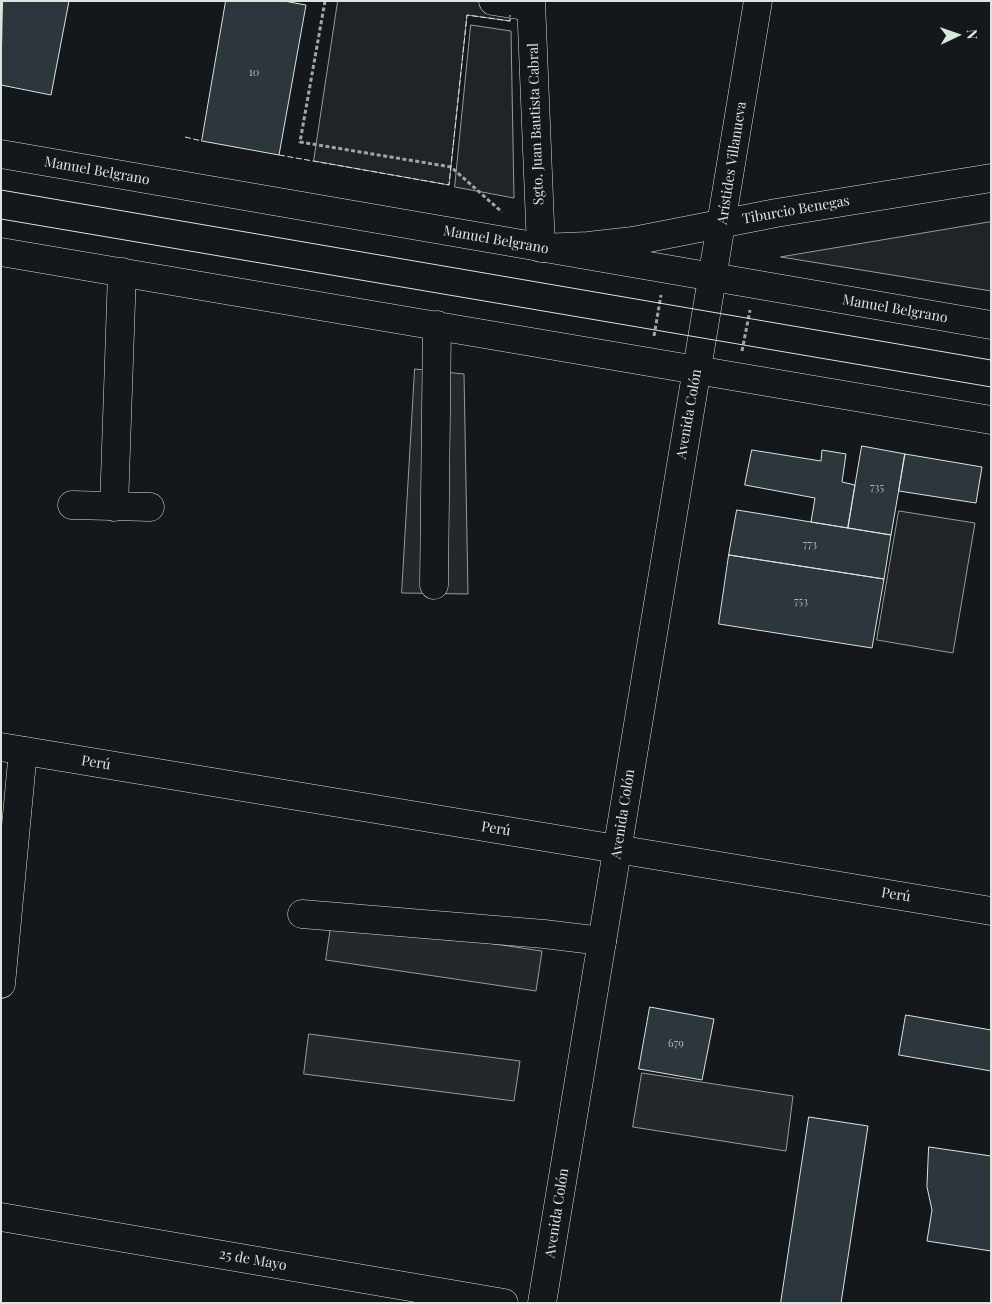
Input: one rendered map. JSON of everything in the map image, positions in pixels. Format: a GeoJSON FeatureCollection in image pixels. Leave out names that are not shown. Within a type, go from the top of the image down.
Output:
{"type":"FeatureCollection","features":[{"type":"Feature","properties":{"kind":"street"},"geometry":{"type":"LineString","coordinates":[[494,1],[531,4]]}},
{"type":"Feature","properties":{"kind":"street","name":"Arístides Villanueva"},"geometry":{"type":"LineString","coordinates":[[705,325],[758,1]]}},
{"type":"Feature","properties":{"kind":"street","name":"Sgto. Juan Bautista Cabral"},"geometry":{"type":"LineString","coordinates":[[531,4],[542,248]]}},
{"type":"Feature","properties":{"kind":"street","name":"Manuel Belgrano"},"geometry":{"type":"LineString","coordinates":[[1,154],[991,326]]}},
{"type":"Feature","properties":{"kind":"street","name":"Tiburcio Benegas"},"geometry":{"type":"LineString","coordinates":[[542,248],[588,246],[633,241],[722,223],[991,178]]}},
{"type":"Feature","properties":{"kind":"street"},"geometry":{"type":"LineString","coordinates":[[1,252],[697,368],[991,420]]}},
{"type":"Feature","properties":{"kind":"street"},"geometry":{"type":"LineString","coordinates":[[114,507],[122,272]]}},
{"type":"Feature","properties":{"kind":"street"},"geometry":{"type":"LineString","coordinates":[[434,584],[437,325]]}},
{"type":"Feature","properties":{"kind":"street","name":"Avenida Colón"},"geometry":{"type":"LineString","coordinates":[[542,1303],[705,325]]}},
{"type":"Feature","properties":{"kind":"street"},"geometry":{"type":"LineString","coordinates":[[72,505],[150,507]]}},
{"type":"Feature","properties":{"kind":"street"},"geometry":{"type":"LineString","coordinates":[[1,984],[12,749]]}},
{"type":"Feature","properties":{"kind":"street","name":"Perú"},"geometry":{"type":"LineString","coordinates":[[12,749],[991,911]]}},
{"type":"Feature","properties":{"kind":"street"},"geometry":{"type":"LineString","coordinates":[[302,914],[544,934],[602,941]]}},
{"type":"Feature","properties":{"kind":"street","name":"25 de Mayo"},"geometry":{"type":"LineString","coordinates":[[1,1217],[504,1303]]}},
{"type":"Feature","properties":{"kind":"path"},"geometry":{"type":"LineString","coordinates":[[325,1],[300,142],[451,166],[507,216]]}},
{"type":"Feature","properties":{"kind":"shaded area"},"geometry":{"type":"Polygon","coordinates":[[[338,1],[510,1],[510,21],[467,15],[449,185],[314,161],[338,1]]]}},
{"type":"Feature","properties":{"kind":"shaded area"},"geometry":{"type":"Polygon","coordinates":[[[471,25],[511,31],[514,198],[455,187],[471,25]]]}},
{"type":"Feature","properties":{"kind":"shaded area"},"geometry":{"type":"Polygon","coordinates":[[[991,222],[991,291],[781,257],[991,222]]]}},
{"type":"Feature","properties":{"kind":"shaded area"},"geometry":{"type":"Polygon","coordinates":[[[415,369],[464,374],[468,594],[402,593],[415,369]]]}},
{"type":"Feature","properties":{"kind":"shaded area"},"geometry":{"type":"Polygon","coordinates":[[[899,511],[975,523],[953,653],[877,640],[899,511]]]}},
{"type":"Feature","properties":{"kind":"shaded area"},"geometry":{"type":"Polygon","coordinates":[[[332,920],[542,951],[536,991],[326,960],[332,920]]]}},
{"type":"Feature","properties":{"kind":"shaded area"},"geometry":{"type":"Polygon","coordinates":[[[309,1034],[520,1061],[514,1101],[304,1074],[309,1034]]]}},
{"type":"Feature","properties":{"kind":"shaded area"},"geometry":{"type":"Polygon","coordinates":[[[642,1073],[793,1096],[786,1151],[633,1127],[642,1073]]]}},
{"type":"Feature","properties":{"kind":"building"},"geometry":{"type":"Polygon","coordinates":[[[3,1],[69,1],[51,95],[1,85],[3,1]]]}},
{"type":"Feature","properties":{"kind":"building"},"geometry":{"type":"Polygon","coordinates":[[[226,1],[284,1],[306,5],[279,155],[202,141],[226,1]]]}},
{"type":"Feature","properties":{"kind":"building"},"geometry":{"type":"Polygon","coordinates":[[[862,446],[905,454],[891,535],[848,528],[862,446]]]}},
{"type":"Feature","properties":{"kind":"building"},"geometry":{"type":"Polygon","coordinates":[[[752,450],[821,461],[822,450],[846,454],[842,482],[855,485],[848,528],[811,522],[815,498],[745,485],[752,450]]]}},
{"type":"Feature","properties":{"kind":"building"},"geometry":{"type":"Polygon","coordinates":[[[905,454],[982,467],[976,503],[899,491],[905,454]]]}},
{"type":"Feature","properties":{"kind":"building"},"geometry":{"type":"Polygon","coordinates":[[[737,510],[891,535],[884,579],[729,555],[737,510]]]}},
{"type":"Feature","properties":{"kind":"building"},"geometry":{"type":"Polygon","coordinates":[[[729,555],[884,579],[872,648],[719,624],[729,555]]]}},
{"type":"Feature","properties":{"kind":"building"},"geometry":{"type":"Polygon","coordinates":[[[650,1007],[714,1019],[702,1080],[639,1069],[650,1007]]]}},
{"type":"Feature","properties":{"kind":"building"},"geometry":{"type":"Polygon","coordinates":[[[906,1015],[991,1030],[991,1071],[899,1055],[906,1015]]]}},
{"type":"Feature","properties":{"kind":"building"},"geometry":{"type":"Polygon","coordinates":[[[809,1117],[868,1126],[841,1303],[781,1303],[809,1117]]]}},
{"type":"Feature","properties":{"kind":"building"},"geometry":{"type":"Polygon","coordinates":[[[929,1147],[991,1156],[991,1251],[927,1241],[932,1210],[927,1187],[929,1147]]]}},
{"type":"Feature","properties":{"kind":"tram line"},"geometry":{"type":"LineString","coordinates":[[1,190],[991,360]]}},
{"type":"Feature","properties":{"kind":"tram line"},"geometry":{"type":"LineString","coordinates":[[1,219],[991,387]]}},
{"type":"Feature","properties":{"kind":"fence"},"geometry":{"type":"LineString","coordinates":[[279,155],[449,185],[467,15],[510,21],[510,15]]}},
{"type":"Feature","properties":{"kind":"fence"},"geometry":{"type":"LineString","coordinates":[[185,137],[202,141]]}}]}
